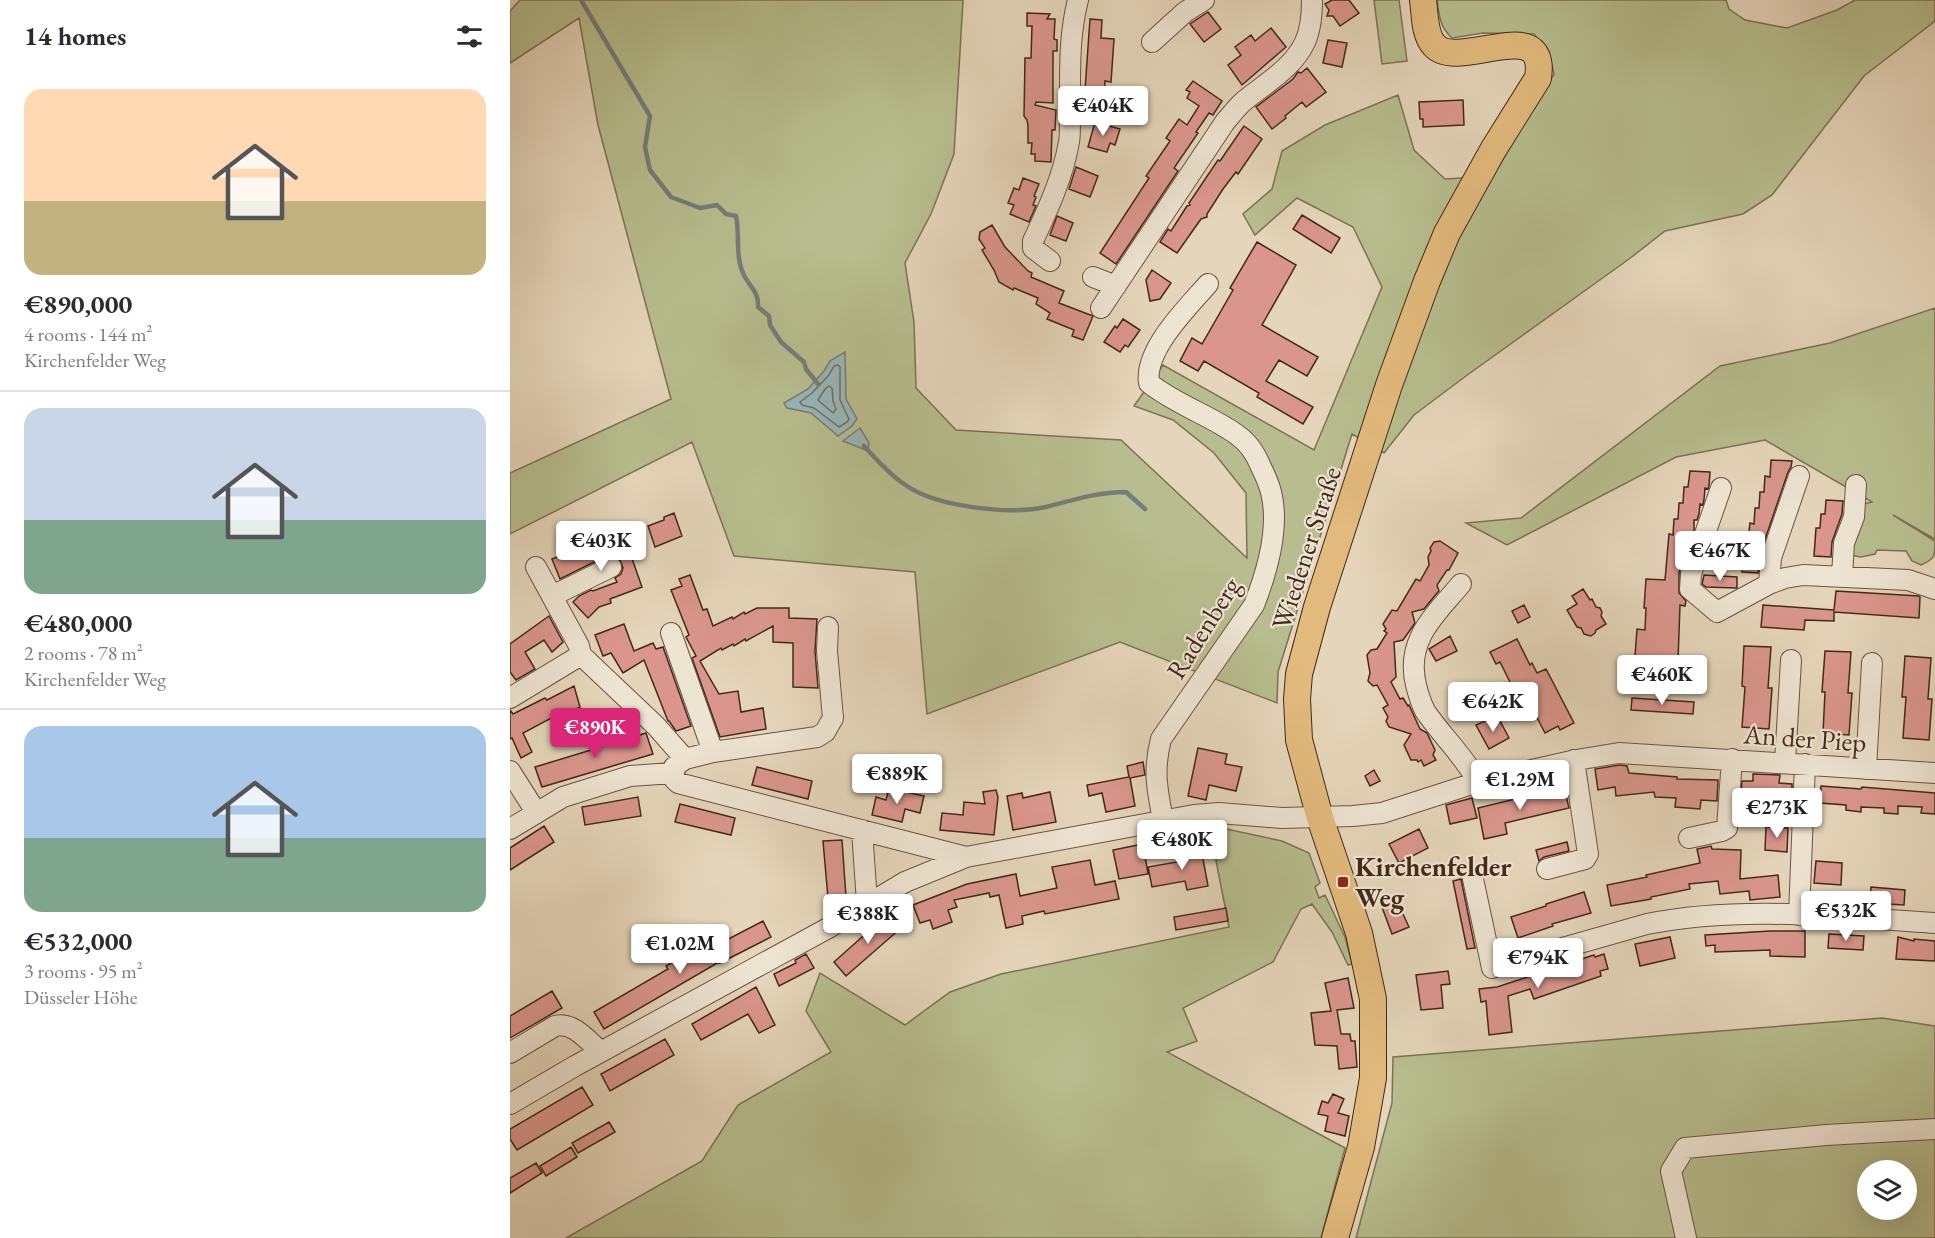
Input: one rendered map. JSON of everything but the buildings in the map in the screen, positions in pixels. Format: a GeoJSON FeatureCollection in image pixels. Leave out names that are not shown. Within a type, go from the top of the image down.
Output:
{"type":"FeatureCollection","features":[{"type":"Feature","properties":{"kind":"main road","name":"Wiedener Straße"},"geometry":{"type":"LineString","coordinates":[[1335,1238],[1363,1136],[1373,1078],[1374,1021],[1369,977],[1359,933],[1320,818],[1299,740],[1297,699],[1299,674],[1317,607],[1389,385],[1431,272],[1447,233],[1492,150],[1538,78],[1540,65],[1538,57],[1533,52],[1525,47],[1514,45],[1462,54],[1444,52],[1434,46],[1428,33],[1423,0]]}},
{"type":"Feature","properties":{"kind":"street"},"geometry":{"type":"LineString","coordinates":[[1050,261],[1033,248],[1033,241],[1052,200],[1069,140],[1071,42],[1078,0]]}},
{"type":"Feature","properties":{"kind":"street"},"geometry":{"type":"LineString","coordinates":[[1152,42],[1185,12],[1204,0]]}},
{"type":"Feature","properties":{"kind":"street"},"geometry":{"type":"LineString","coordinates":[[1101,308],[1225,122],[1243,102],[1276,77],[1305,42],[1311,23],[1312,0]]}},
{"type":"Feature","properties":{"kind":"street"},"geometry":{"type":"LineString","coordinates":[[1093,277],[1116,286]]}},
{"type":"Feature","properties":{"kind":"street","name":"Radenberg"},"geometry":{"type":"LineString","coordinates":[[1163,820],[1156,779],[1157,756],[1161,739],[1254,605],[1266,571],[1272,536],[1272,492],[1254,451],[1238,435],[1161,393],[1149,383],[1148,372],[1157,351],[1175,322],[1208,284]]}},
{"type":"Feature","properties":{"kind":"street"},"geometry":{"type":"LineString","coordinates":[[1769,584],[1771,558],[1799,476]]}},
{"type":"Feature","properties":{"kind":"street"},"geometry":{"type":"LineString","coordinates":[[1842,576],[1844,543],[1854,517],[1856,485]]}},
{"type":"Feature","properties":{"kind":"street"},"geometry":{"type":"LineString","coordinates":[[1721,488],[1691,574],[1690,589],[1717,612],[1769,584],[1803,575],[1908,580],[1935,589]]}},
{"type":"Feature","properties":{"kind":"street"},"geometry":{"type":"LineString","coordinates":[[536,567],[579,646],[581,655],[656,726],[679,766]]}},
{"type":"Feature","properties":{"kind":"street"},"geometry":{"type":"LineString","coordinates":[[552,596],[611,567]]}},
{"type":"Feature","properties":{"kind":"street"},"geometry":{"type":"LineString","coordinates":[[1461,584],[1425,627],[1414,654],[1413,667],[1418,694],[1424,710],[1470,767],[1478,782]]}},
{"type":"Feature","properties":{"kind":"street"},"geometry":{"type":"LineString","coordinates":[[510,829],[563,797],[630,776],[679,766],[713,752],[817,737],[825,732],[833,718],[827,651],[828,627]]}},
{"type":"Feature","properties":{"kind":"street"},"geometry":{"type":"LineString","coordinates":[[671,633],[713,752]]}},
{"type":"Feature","properties":{"kind":"street"},"geometry":{"type":"LineString","coordinates":[[510,698],[581,655]]}},
{"type":"Feature","properties":{"kind":"street"},"geometry":{"type":"LineString","coordinates":[[1785,762],[1791,660]]}},
{"type":"Feature","properties":{"kind":"street"},"geometry":{"type":"LineString","coordinates":[[1866,769],[1872,663]]}},
{"type":"Feature","properties":{"kind":"street","name":"An der Piep"},"geometry":{"type":"LineString","coordinates":[[1320,818],[1382,813],[1478,782],[1574,760],[1626,753],[1935,773]]}},
{"type":"Feature","properties":{"kind":"street"},"geometry":{"type":"LineString","coordinates":[[1689,838],[1722,831],[1726,828],[1732,759]]}},
{"type":"Feature","properties":{"kind":"street"},"geometry":{"type":"LineString","coordinates":[[1546,869],[1585,859],[1588,854],[1574,760]]}},
{"type":"Feature","properties":{"kind":"street"},"geometry":{"type":"LineString","coordinates":[[1798,915],[1805,764]]}},
{"type":"Feature","properties":{"kind":"street"},"geometry":{"type":"LineString","coordinates":[[679,766],[674,779],[691,788],[862,830],[901,843],[966,857]]}},
{"type":"Feature","properties":{"kind":"street"},"geometry":{"type":"LineString","coordinates":[[510,771],[536,812]]}},
{"type":"Feature","properties":{"kind":"street"},"geometry":{"type":"LineString","coordinates":[[510,1104],[600,1052],[830,927],[903,879],[966,857],[1194,815],[1219,813],[1282,819],[1320,818]]}},
{"type":"Feature","properties":{"kind":"street"},"geometry":{"type":"LineString","coordinates":[[862,830],[867,863],[867,903]]}},
{"type":"Feature","properties":{"kind":"street"},"geometry":{"type":"LineString","coordinates":[[1473,879],[1492,968],[1606,935],[1673,919],[1708,915],[1798,915],[1935,923]]}},
{"type":"Feature","properties":{"kind":"street"},"geometry":{"type":"LineString","coordinates":[[510,1053],[555,1026],[563,1024],[571,1027],[600,1052]]}},
{"type":"Feature","properties":{"kind":"street"},"geometry":{"type":"LineString","coordinates":[[1686,1238],[1671,1171],[1684,1148],[1826,1135],[1935,1129]]}},
{"type":"Feature","properties":{"kind":"green space"},"geometry":{"type":"Polygon","coordinates":[[[520,0],[963,0],[954,154],[931,214],[905,263],[914,322],[916,388],[956,430],[1121,440],[1247,558],[1246,493],[1214,453],[1173,420],[1134,406],[1163,365],[1314,450],[1382,287],[1353,227],[1297,198],[1255,235],[1243,214],[1272,189],[1282,151],[1325,125],[1398,95],[1414,150],[1445,179],[1493,176],[1554,74],[1549,52],[1534,34],[1483,33],[1452,38],[1439,16],[1437,0],[1726,0],[1729,9],[1745,20],[1787,28],[1837,10],[1855,0],[1935,0],[1935,21],[1864,76],[1772,195],[1743,214],[1665,231],[1414,415],[1384,453],[1352,434],[1278,672],[1277,703],[1120,642],[927,714],[915,572],[734,556],[692,442],[510,534],[510,473],[671,399],[598,125],[579,18],[510,63],[510,11],[520,0]]]}},
{"type":"Feature","properties":{"kind":"green space"},"geometry":{"type":"Polygon","coordinates":[[[1374,0],[1399,0],[1407,61],[1382,64],[1374,0]]]}},
{"type":"Feature","properties":{"kind":"green space"},"geometry":{"type":"Polygon","coordinates":[[[1935,308],[1935,539],[1893,515],[1935,541],[1933,557],[1926,563],[1921,565],[1912,561],[1906,551],[1877,550],[1875,554],[1861,557],[1849,555],[1863,504],[1872,502],[1765,440],[1676,457],[1507,545],[1466,523],[1521,518],[1720,366],[1830,343],[1935,308]]]}},
{"type":"Feature","properties":{"kind":"green space"},"geometry":{"type":"Polygon","coordinates":[[[1217,827],[1282,841],[1309,853],[1320,883],[1315,887],[1319,898],[1325,895],[1345,937],[1352,964],[1348,965],[1332,932],[1312,904],[1301,909],[1273,962],[1183,1008],[1197,1041],[1167,1052],[1345,1148],[1321,1238],[566,1238],[702,1161],[738,1105],[831,1052],[806,1011],[820,973],[905,1025],[950,992],[1001,974],[1229,927],[1211,835],[1217,827]]]}},
{"type":"Feature","properties":{"kind":"green space"},"geometry":{"type":"Polygon","coordinates":[[[1882,1018],[1935,1026],[1935,1238],[1356,1238],[1392,1103],[1393,1057],[1882,1018]]]}},
{"type":"Feature","properties":{"kind":"water"},"geometry":{"type":"Polygon","coordinates":[[[845,352],[846,399],[857,419],[852,426],[838,436],[811,413],[787,408],[784,403],[808,389],[830,361],[845,352]]]}},
{"type":"Feature","properties":{"kind":"water"},"geometry":{"type":"Polygon","coordinates":[[[860,428],[869,443],[868,451],[843,441],[860,428]]]}},
{"type":"Feature","properties":{"kind":"waterway"},"geometry":{"type":"LineString","coordinates":[[581,0],[650,116],[645,147],[650,170],[671,197],[700,208],[717,205],[726,214],[736,216],[741,266],[755,292],[758,307],[769,316],[770,325],[781,342],[804,362],[806,369],[818,384]]}},
{"type":"Feature","properties":{"kind":"waterway"},"geometry":{"type":"LineString","coordinates":[[864,446],[904,484],[917,492],[953,503],[993,509],[1030,509],[1096,495],[1126,492],[1145,509]]}},
{"type":"Feature","properties":{"kind":"place","name":"Kirchenfelder Weg"},"geometry":{"type":"Point","coordinates":[1343,882]}}]}
